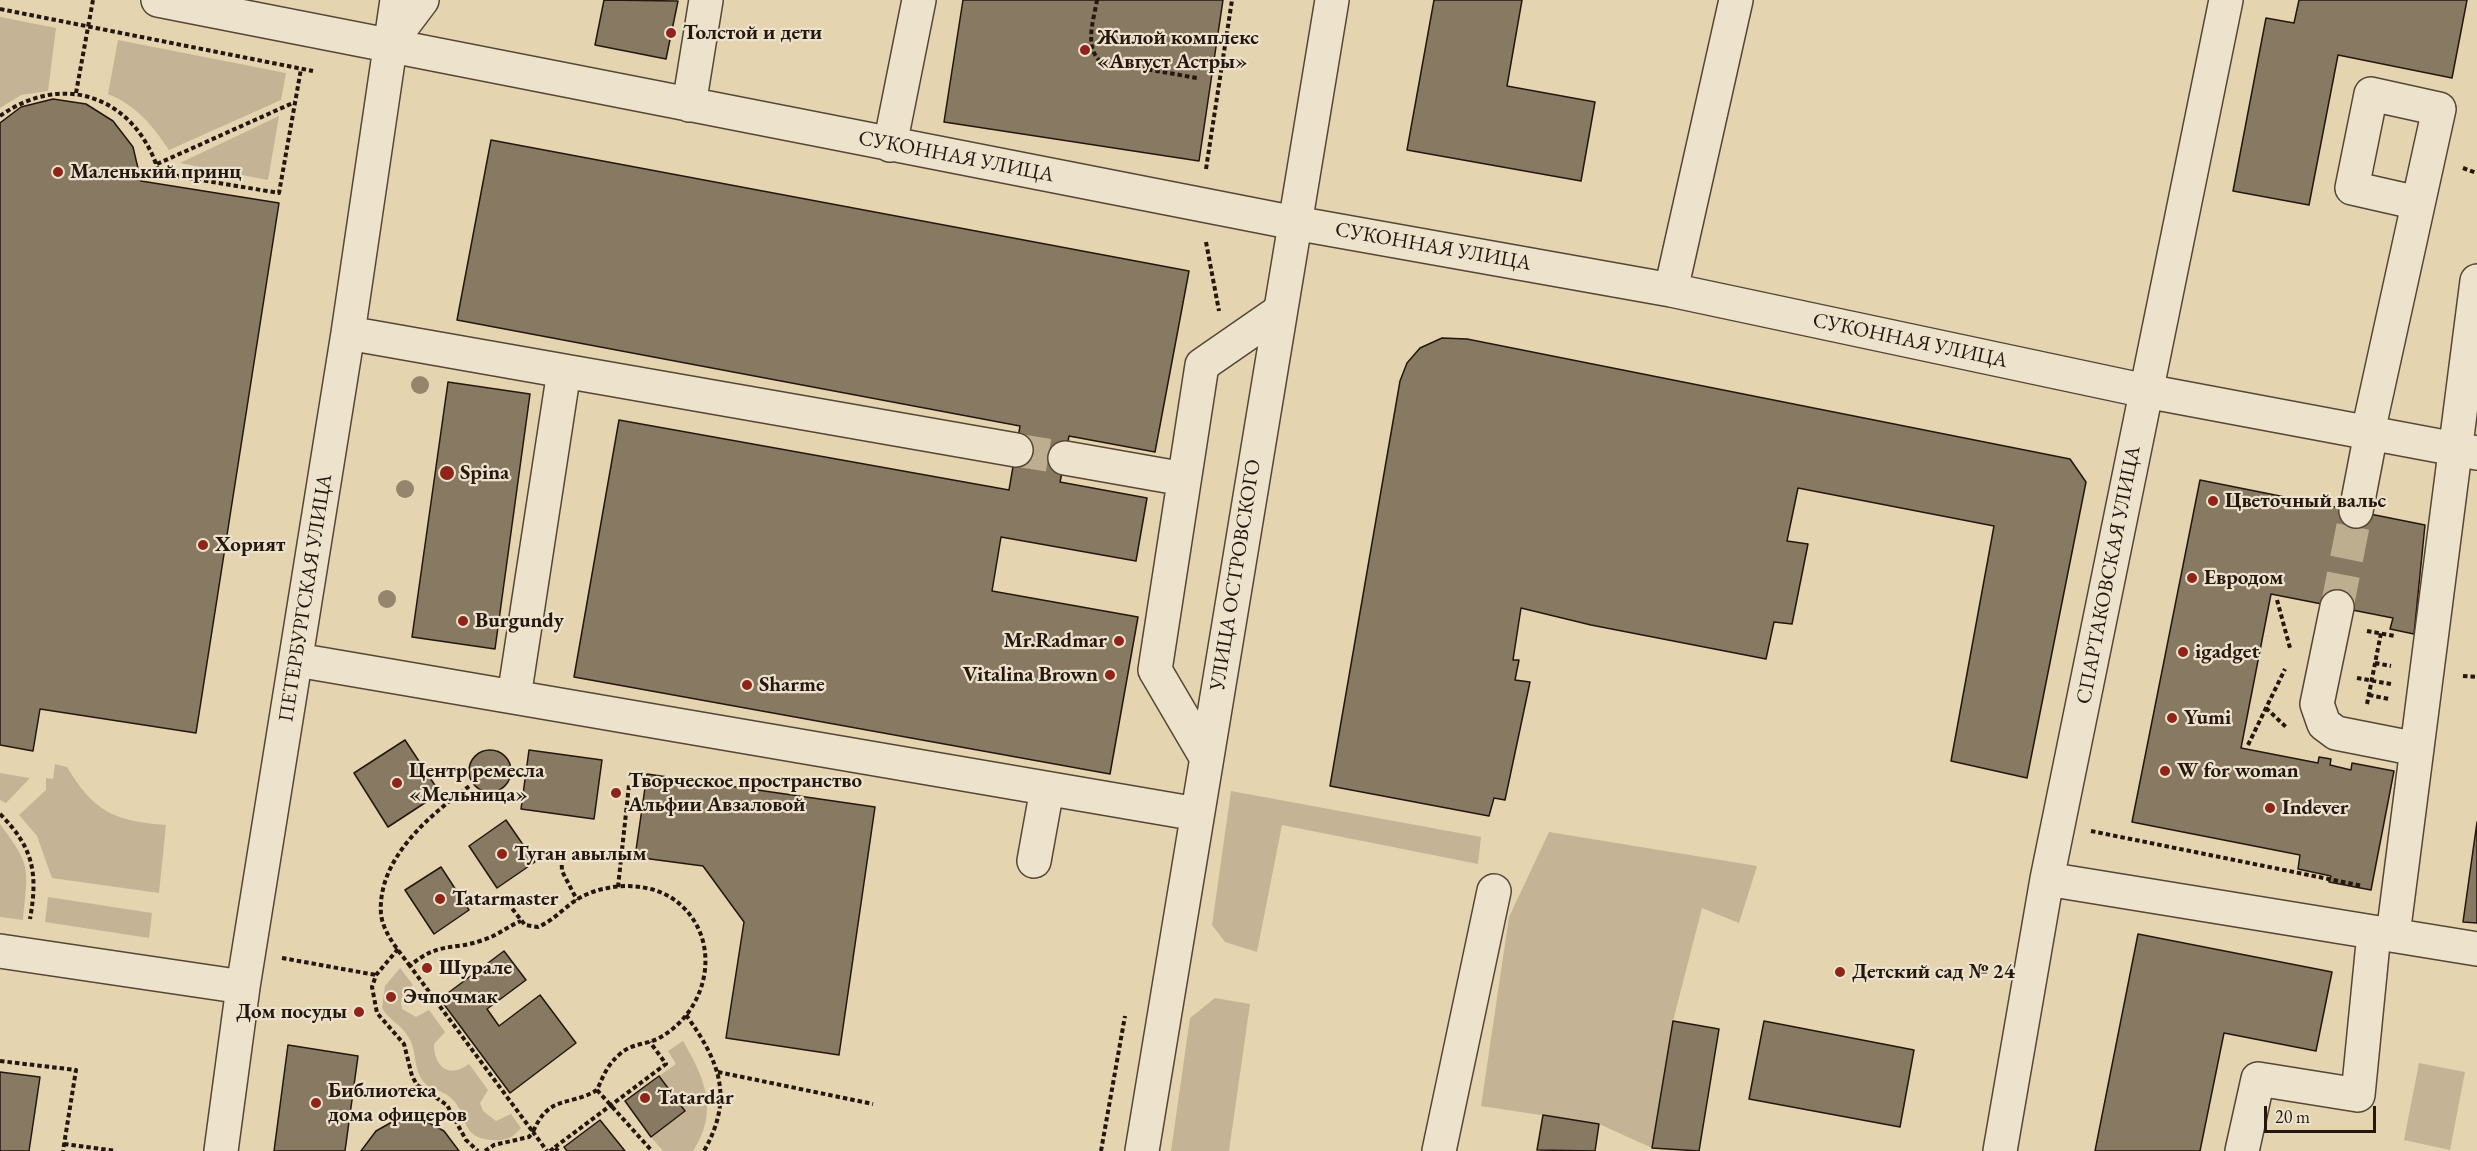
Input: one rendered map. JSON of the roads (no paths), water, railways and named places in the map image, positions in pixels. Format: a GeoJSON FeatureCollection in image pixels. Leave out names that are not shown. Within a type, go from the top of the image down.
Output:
{"type":"FeatureCollection","features":[{"type":"Feature","properties":{"kind":"street","name":"СУКОННАЯ УЛИЦА"},"geometry":{"type":"LineString","coordinates":[[158,0],[1295,223],[1671,290],[2146,391],[2466,451]]}},
{"type":"Feature","properties":{"kind":"street","name":"ПЕТЕРБУРГСКАЯ УЛИЦА"},"geometry":{"type":"LineString","coordinates":[[221,1151],[243,987],[297,660],[397,0]]}},
{"type":"Feature","properties":{"kind":"street","name":"ПЕТЕРБУРГСКАЯ УЛИЦА"},"geometry":{"type":"LineString","coordinates":[[389,44],[422,0]]}},
{"type":"Feature","properties":{"kind":"street"},"geometry":{"type":"LineString","coordinates":[[689,105],[706,0]]}},
{"type":"Feature","properties":{"kind":"street"},"geometry":{"type":"LineString","coordinates":[[891,145],[919,0]]}},
{"type":"Feature","properties":{"kind":"street","name":"УЛИЦА ОСТРОВСКОГО"},"geometry":{"type":"LineString","coordinates":[[1142,1151],[1332,0]]}},
{"type":"Feature","properties":{"kind":"street"},"geometry":{"type":"LineString","coordinates":[[1671,290],[1736,0]]}},
{"type":"Feature","properties":{"kind":"street","name":"СПАРТАКОВСКАЯ УЛИЦА"},"geometry":{"type":"LineString","coordinates":[[2000,1151],[2058,825],[2226,0]]}},
{"type":"Feature","properties":{"kind":"street"},"geometry":{"type":"LineString","coordinates":[[2356,511],[2418,203]]}},
{"type":"Feature","properties":{"kind":"street"},"geometry":{"type":"LineString","coordinates":[[2242,1151],[2258,1079],[2358,1095],[2383,934],[2417,749],[2466,451],[2477,281]]}},
{"type":"Feature","properties":{"kind":"street"},"geometry":{"type":"LineString","coordinates":[[1206,757],[1155,670],[1202,365],[1280,310]]}},
{"type":"Feature","properties":{"kind":"street"},"geometry":{"type":"LineString","coordinates":[[348,333],[1016,450]]}},
{"type":"Feature","properties":{"kind":"street"},"geometry":{"type":"LineString","coordinates":[[514,697],[564,371]]}},
{"type":"Feature","properties":{"kind":"street"},"geometry":{"type":"LineString","coordinates":[[1065,458],[1184,479]]}},
{"type":"Feature","properties":{"kind":"street"},"geometry":{"type":"LineString","coordinates":[[2337,607],[2317,704],[2320,717],[2336,733],[2417,749]]}},
{"type":"Feature","properties":{"kind":"street"},"geometry":{"type":"LineString","coordinates":[[297,660],[1197,814]]}},
{"type":"Feature","properties":{"kind":"street"},"geometry":{"type":"LineString","coordinates":[[1034,861],[1047,789]]}},
{"type":"Feature","properties":{"kind":"street"},"geometry":{"type":"LineString","coordinates":[[2048,879],[2477,949]]}},
{"type":"Feature","properties":{"kind":"street"},"geometry":{"type":"LineString","coordinates":[[1439,1151],[1494,891]]}},
{"type":"Feature","properties":{"kind":"street"},"geometry":{"type":"LineString","coordinates":[[0,951],[243,987]]}},
{"type":"Feature","properties":{"kind":"tunnel"},"geometry":{"type":"LineString","coordinates":[[1016,450],[1065,458]]}},
{"type":"Feature","properties":{"kind":"tunnel"},"geometry":{"type":"LineString","coordinates":[[2337,607],[2356,511]]}},
{"type":"Feature","properties":{"kind":"place","name":"Толстой и дети"},"geometry":{"type":"Point","coordinates":[671,33]}},
{"type":"Feature","properties":{"kind":"place","name":"Жилой комплекс «Август Астры»"},"geometry":{"type":"Point","coordinates":[1085,50]}},
{"type":"Feature","properties":{"kind":"place","name":"Маленький принц"},"geometry":{"type":"Point","coordinates":[58,172]}},
{"type":"Feature","properties":{"kind":"place","name":"Spina"},"geometry":{"type":"Point","coordinates":[447,473]}},
{"type":"Feature","properties":{"kind":"place","name":"Цветочный вальс"},"geometry":{"type":"Point","coordinates":[2213,501]}},
{"type":"Feature","properties":{"kind":"place","name":"Хорият"},"geometry":{"type":"Point","coordinates":[203,545]}},
{"type":"Feature","properties":{"kind":"place","name":"Евродом"},"geometry":{"type":"Point","coordinates":[2192,578]}},
{"type":"Feature","properties":{"kind":"place","name":"Burgundy"},"geometry":{"type":"Point","coordinates":[463,621]}},
{"type":"Feature","properties":{"kind":"place","name":"Mr.Radmar"},"geometry":{"type":"Point","coordinates":[1119,641]}},
{"type":"Feature","properties":{"kind":"place","name":"igadget"},"geometry":{"type":"Point","coordinates":[2183,652]}},
{"type":"Feature","properties":{"kind":"place","name":"Vitalina Brown"},"geometry":{"type":"Point","coordinates":[1110,675]}},
{"type":"Feature","properties":{"kind":"place","name":"Sharme"},"geometry":{"type":"Point","coordinates":[747,685]}},
{"type":"Feature","properties":{"kind":"place","name":"Yumi"},"geometry":{"type":"Point","coordinates":[2172,718]}},
{"type":"Feature","properties":{"kind":"place","name":"W for woman"},"geometry":{"type":"Point","coordinates":[2165,771]}},
{"type":"Feature","properties":{"kind":"place","name":"Центр ремесла «Мельница»"},"geometry":{"type":"Point","coordinates":[397,783]}},
{"type":"Feature","properties":{"kind":"place","name":"Творческое пространство Альфии Авзаловой"},"geometry":{"type":"Point","coordinates":[616,793]}},
{"type":"Feature","properties":{"kind":"place","name":"Indever"},"geometry":{"type":"Point","coordinates":[2270,808]}},
{"type":"Feature","properties":{"kind":"place","name":"Туган авылым"},"geometry":{"type":"Point","coordinates":[502,854]}},
{"type":"Feature","properties":{"kind":"place","name":"Tatarmaster"},"geometry":{"type":"Point","coordinates":[440,899]}},
{"type":"Feature","properties":{"kind":"place","name":"Шурале"},"geometry":{"type":"Point","coordinates":[427,968]}},
{"type":"Feature","properties":{"kind":"place","name":"Детский сад № 24"},"geometry":{"type":"Point","coordinates":[1840,972]}},
{"type":"Feature","properties":{"kind":"place","name":"Эчпочмак"},"geometry":{"type":"Point","coordinates":[391,997]}},
{"type":"Feature","properties":{"kind":"place","name":"Дом посуды"},"geometry":{"type":"Point","coordinates":[359,1012]}},
{"type":"Feature","properties":{"kind":"place","name":"Tatardar"},"geometry":{"type":"Point","coordinates":[645,1098]}},
{"type":"Feature","properties":{"kind":"place","name":"Библиотека дома офицеров"},"geometry":{"type":"Point","coordinates":[316,1103]}}]}
